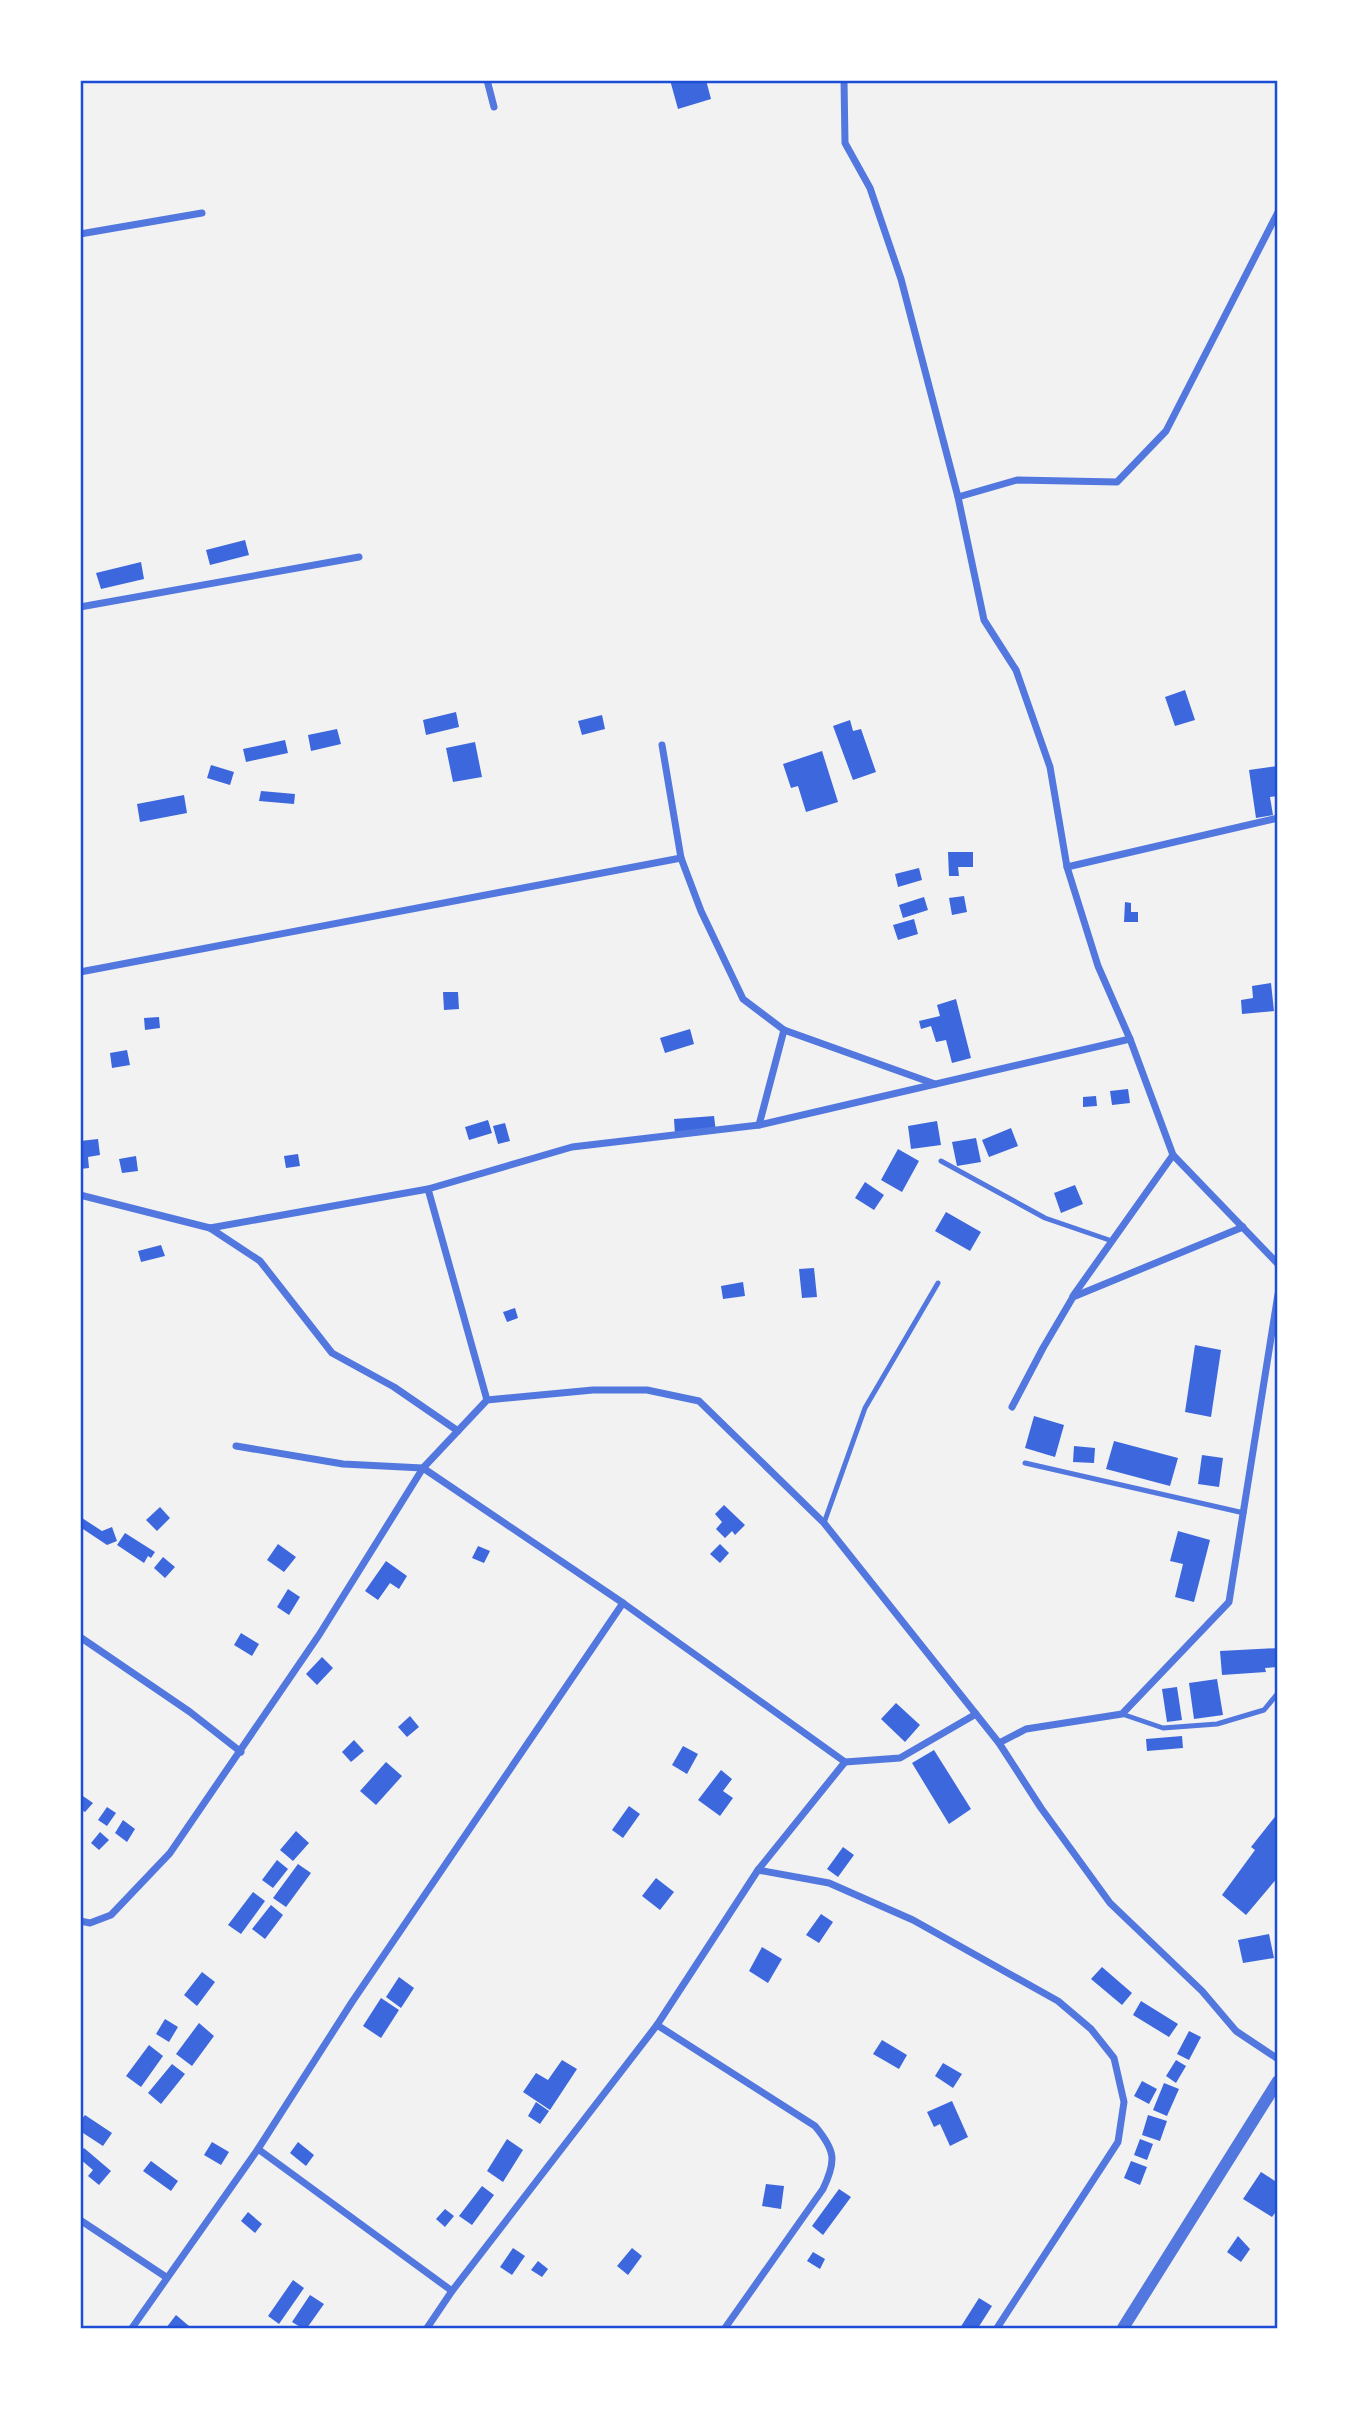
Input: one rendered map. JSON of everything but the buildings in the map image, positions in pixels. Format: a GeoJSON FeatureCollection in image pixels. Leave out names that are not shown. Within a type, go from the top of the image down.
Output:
{"type":"FeatureCollection","features":[{"type":"Feature","properties":{"kind":"street"},"geometry":{"type":"LineString","coordinates":[[487,80],[494,107]]}},
{"type":"Feature","properties":{"kind":"street"},"geometry":{"type":"LineString","coordinates":[[844,80],[845,143],[870,188],[901,279],[958,497],[984,620],[1017,670],[1050,767],[1067,867],[1098,966],[1130,1039],[1173,1155],[1278,1264]]}},
{"type":"Feature","properties":{"kind":"street"},"geometry":{"type":"LineString","coordinates":[[958,497],[1017,480],[1117,482],[1166,431],[1278,212]]}},
{"type":"Feature","properties":{"kind":"street"},"geometry":{"type":"LineString","coordinates":[[80,234],[202,213]]}},
{"type":"Feature","properties":{"kind":"street"},"geometry":{"type":"LineString","coordinates":[[80,607],[359,557]]}},
{"type":"Feature","properties":{"kind":"street"},"geometry":{"type":"LineString","coordinates":[[662,745],[681,858],[701,911],[743,999],[784,1030],[936,1084]]}},
{"type":"Feature","properties":{"kind":"street"},"geometry":{"type":"LineString","coordinates":[[1067,867],[1278,818]]}},
{"type":"Feature","properties":{"kind":"street"},"geometry":{"type":"LineString","coordinates":[[80,972],[681,858]]}},
{"type":"Feature","properties":{"kind":"street"},"geometry":{"type":"LineString","coordinates":[[759,1125],[784,1030]]}},
{"type":"Feature","properties":{"kind":"street"},"geometry":{"type":"LineString","coordinates":[[209,1228],[428,1189],[572,1147],[759,1125],[1130,1039]]}},
{"type":"Feature","properties":{"kind":"street"},"geometry":{"type":"LineString","coordinates":[[1012,1406],[1073,1297],[1173,1155]]}},
{"type":"Feature","properties":{"kind":"street"},"geometry":{"type":"LineString","coordinates":[[428,1189],[487,1400]]}},
{"type":"Feature","properties":{"kind":"street"},"geometry":{"type":"LineString","coordinates":[[80,1195],[209,1228],[260,1261],[332,1353],[394,1387],[458,1431]]}},
{"type":"Feature","properties":{"kind":"street"},"geometry":{"type":"LineString","coordinates":[[1073,1297],[1243,1227]]}},
{"type":"Feature","properties":{"kind":"street"},"geometry":{"type":"LineString","coordinates":[[999,1743],[1026,1729],[1122,1714],[1229,1602],[1278,1294]]}},
{"type":"Feature","properties":{"kind":"street"},"geometry":{"type":"LineString","coordinates":[[80,1921],[90,1923],[111,1915],[170,1853],[319,1635],[423,1468],[487,1400],[593,1390],[647,1390],[699,1401],[824,1523],[999,1743],[1041,1808],[1110,1903],[1202,1992],[1236,2031],[1278,2059]]}},
{"type":"Feature","properties":{"kind":"street"},"geometry":{"type":"LineString","coordinates":[[236,1446],[343,1464],[423,1468],[623,1603],[845,1762],[900,1758],[976,1714]]}},
{"type":"Feature","properties":{"kind":"street"},"geometry":{"type":"LineString","coordinates":[[132,2329],[258,2149],[352,2002],[623,1603]]}},
{"type":"Feature","properties":{"kind":"street"},"geometry":{"type":"LineString","coordinates":[[80,1637],[190,1712],[241,1752]]}},
{"type":"Feature","properties":{"kind":"street"},"geometry":{"type":"LineString","coordinates":[[427,2329],[452,2291],[657,2025],[758,1870],[845,1762]]}},
{"type":"Feature","properties":{"kind":"street"},"geometry":{"type":"LineString","coordinates":[[758,1870],[829,1883],[913,1920],[1058,2001],[1091,2029],[1114,2058],[1124,2102],[1118,2143],[997,2329]]}},
{"type":"Feature","properties":{"kind":"street"},"geometry":{"type":"LineString","coordinates":[[657,2025],[815,2126],[827,2140],[834,2158],[823,2189],[725,2329]]}},
{"type":"Feature","properties":{"kind":"street"},"geometry":{"type":"LineString","coordinates":[[1123,2329],[1278,2081]]}},
{"type":"Feature","properties":{"kind":"street"},"geometry":{"type":"LineString","coordinates":[[258,2149],[452,2291]]}},
{"type":"Feature","properties":{"kind":"street"},"geometry":{"type":"LineString","coordinates":[[80,2220],[166,2277]]}},
{"type":"Feature","properties":{"kind":"lane"},"geometry":{"type":"LineString","coordinates":[[941,1161],[1045,1218],[1112,1241]]}},
{"type":"Feature","properties":{"kind":"lane"},"geometry":{"type":"LineString","coordinates":[[824,1523],[865,1408],[938,1283]]}},
{"type":"Feature","properties":{"kind":"lane"},"geometry":{"type":"LineString","coordinates":[[1025,1463],[1244,1513]]}},
{"type":"Feature","properties":{"kind":"lane"},"geometry":{"type":"LineString","coordinates":[[1122,1714],[1163,1728],[1217,1724],[1264,1710],[1278,1693]]}}]}
